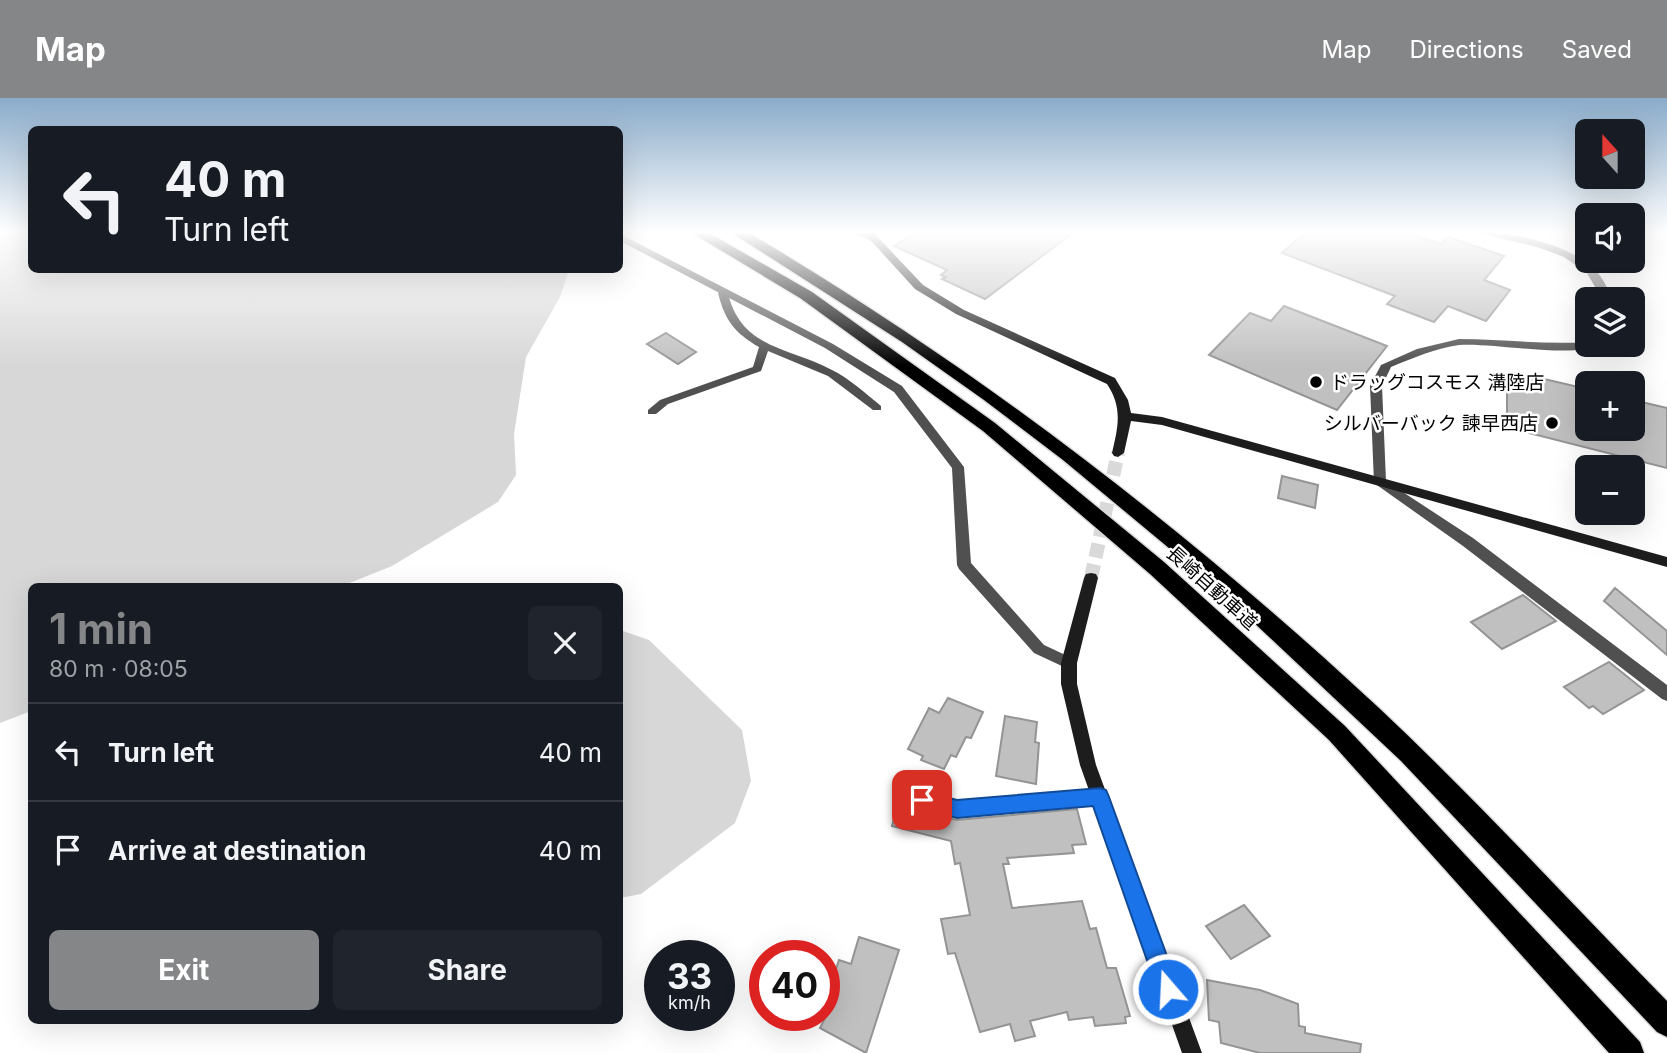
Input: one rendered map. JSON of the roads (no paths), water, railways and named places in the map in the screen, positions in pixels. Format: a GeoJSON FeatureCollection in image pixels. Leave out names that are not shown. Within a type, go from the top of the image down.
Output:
{"type":"FeatureCollection","features":[{"type":"Feature","properties":{"kind":"highway","name":"長崎自動車道"},"geometry":{"type":"LineString","coordinates":[[776,278],[806,295],[989,427],[1157,568],[1337,733],[1629,1053]]}},
{"type":"Feature","properties":{"kind":"highway","name":"長崎自動車道"},"geometry":{"type":"LineString","coordinates":[[816,278],[1013,412],[1174,539],[1373,718],[1667,1021]]}},
{"type":"Feature","properties":{"kind":"street"},"geometry":{"type":"LineString","coordinates":[[695,278],[829,346],[898,389],[958,467],[964,565],[1039,649],[1069,663]]}},
{"type":"Feature","properties":{"kind":"street"},"geometry":{"type":"LineString","coordinates":[[910,278],[919,287],[960,312],[1111,381],[1124,400],[1126,416],[1118,453]]}},
{"type":"Feature","properties":{"kind":"street"},"geometry":{"type":"LineString","coordinates":[[1380,483],[1377,386],[1387,365],[1421,351],[1459,342],[1503,342],[1554,348],[1575,346]]}},
{"type":"Feature","properties":{"kind":"street"},"geometry":{"type":"LineString","coordinates":[[1126,416],[1162,421],[1667,562]]}},
{"type":"Feature","properties":{"kind":"street"},"geometry":{"type":"LineString","coordinates":[[1380,483],[1468,542],[1667,694]]}},
{"type":"Feature","properties":{"kind":"street"},"geometry":{"type":"LineString","coordinates":[[1091,578],[1069,663],[1069,684],[1088,765],[1192,1053]]}},
{"type":"Feature","properties":{"kind":"street"},"geometry":{"type":"LineString","coordinates":[[922,800],[957,809],[1100,797]]}},
{"type":"Feature","properties":{"kind":"lane"},"geometry":{"type":"LineString","coordinates":[[723,293],[724,303],[737,325],[764,347],[825,370],[877,408]]}},
{"type":"Feature","properties":{"kind":"lane"},"geometry":{"type":"LineString","coordinates":[[652,412],[664,402],[757,369],[764,347]]}},
{"type":"Feature","properties":{"kind":"tunnel"},"geometry":{"type":"LineString","coordinates":[[1091,578],[1118,453]]}},
{"type":"Feature","properties":{"kind":"place","name":"ドラッグコスモス 溝陸店"},"geometry":{"type":"Point","coordinates":[1316,382]}},
{"type":"Feature","properties":{"kind":"place","name":"シルバーバック 諫早西店"},"geometry":{"type":"Point","coordinates":[1552,423]}}]}
